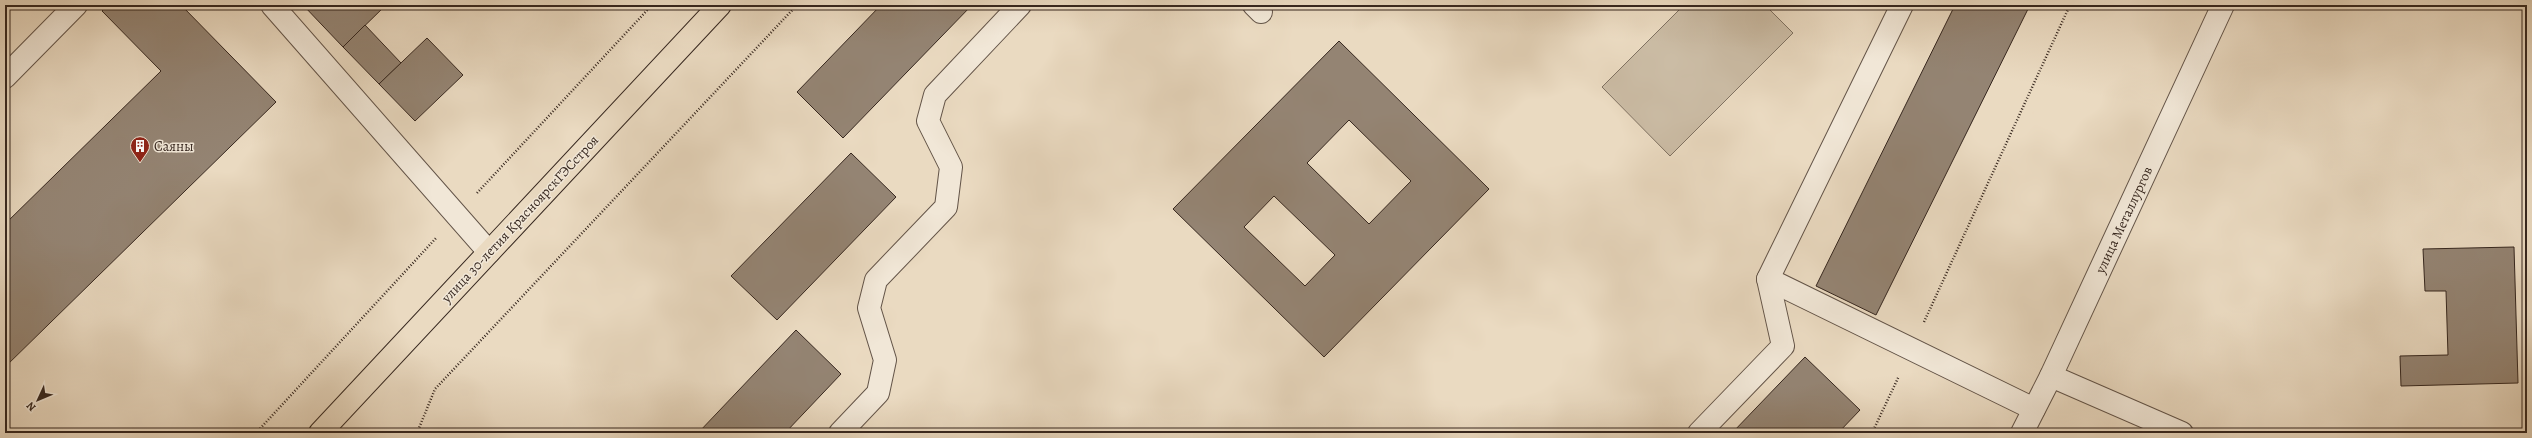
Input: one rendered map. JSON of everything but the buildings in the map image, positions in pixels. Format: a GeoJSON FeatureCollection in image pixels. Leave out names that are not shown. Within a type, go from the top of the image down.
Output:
{"type":"FeatureCollection","features":[{"type":"Feature","properties":{"kind":"main road","name":"улица 30-летия КрасноярскГЭСстроя"},"geometry":{"type":"LineString","coordinates":[[320,433],[720,5]]}},
{"type":"Feature","properties":{"kind":"street"},"geometry":{"type":"LineString","coordinates":[[5,77],[76,5]]}},
{"type":"Feature","properties":{"kind":"street"},"geometry":{"type":"LineString","coordinates":[[272,5],[490,252]]}},
{"type":"Feature","properties":{"kind":"street"},"geometry":{"type":"LineString","coordinates":[[840,433],[878,393],[886,360],[868,308],[876,280],[946,206],[951,167],[928,121],[935,95],[1020,5]]}},
{"type":"Feature","properties":{"kind":"street"},"geometry":{"type":"LineString","coordinates":[[1699,433],[1783,346],[1768,279],[1902,5]]}},
{"type":"Feature","properties":{"kind":"street","name":"улица Металлургов"},"geometry":{"type":"LineString","coordinates":[[2022,433],[2051,376],[2223,5]]}},
{"type":"Feature","properties":{"kind":"street"},"geometry":{"type":"LineString","coordinates":[[1768,279],[2034,409]]}},
{"type":"Feature","properties":{"kind":"street"},"geometry":{"type":"LineString","coordinates":[[2051,376],[2182,433]]}},
{"type":"Feature","properties":{"kind":"path"},"geometry":{"type":"LineString","coordinates":[[417,433],[435,389],[797,5]]}},
{"type":"Feature","properties":{"kind":"path"},"geometry":{"type":"LineString","coordinates":[[1872,433],[2070,5]]}},
{"type":"Feature","properties":{"kind":"shaded area"},"geometry":{"type":"Polygon","coordinates":[[[1684,5],[1765,5],[1793,33],[1670,156],[1602,87],[1684,5]]]}},
{"type":"Feature","properties":{"kind":"place","name":"Саяны"},"geometry":{"type":"Point","coordinates":[140,163]}}]}
